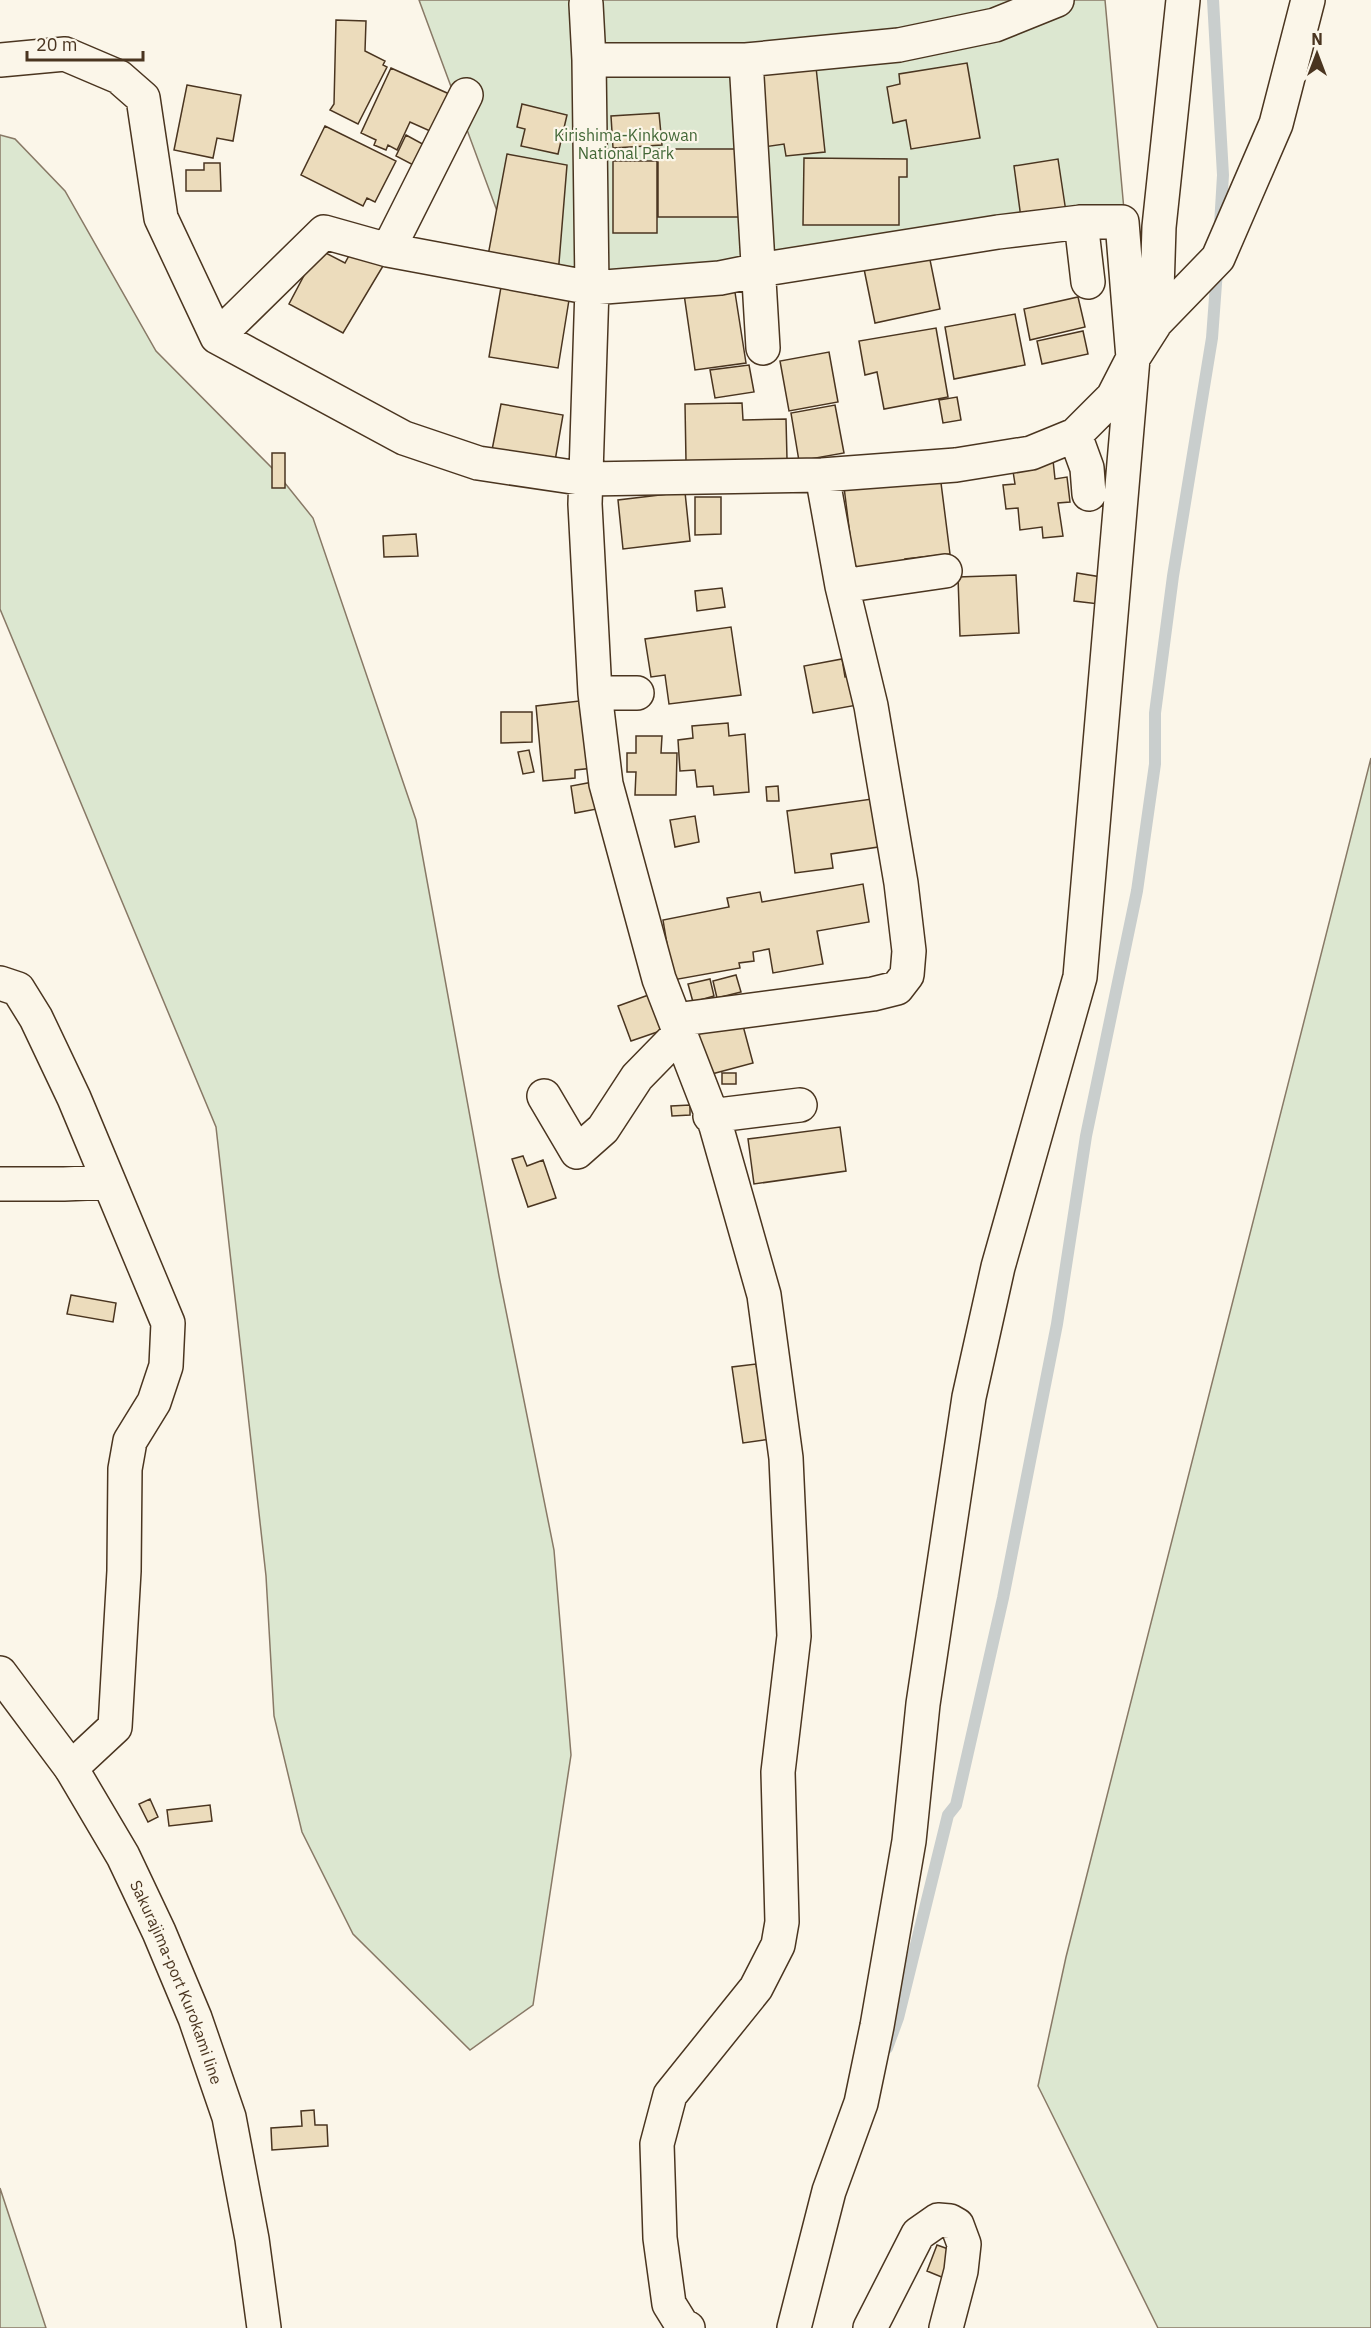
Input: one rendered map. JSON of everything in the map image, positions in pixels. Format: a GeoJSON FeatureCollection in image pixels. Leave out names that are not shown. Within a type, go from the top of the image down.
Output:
{"type":"FeatureCollection","features":[{"type":"Feature","properties":{"kind":"street"},"geometry":{"type":"LineString","coordinates":[[589,60],[746,60],[898,45],[994,25],[1057,0]]}},
{"type":"Feature","properties":{"kind":"street"},"geometry":{"type":"LineString","coordinates":[[1156,322],[1159,227],[1183,0]]}},
{"type":"Feature","properties":{"kind":"street"},"geometry":{"type":"LineString","coordinates":[[0,60],[65,54],[119,77],[143,98],[161,218],[217,337],[404,438],[478,463],[586,479],[822,475],[956,465],[1031,453],[1075,435],[1113,397],[1133,358],[1156,322],[1218,258],[1276,124],[1308,0]]}},
{"type":"Feature","properties":{"kind":"street"},"geometry":{"type":"LineString","coordinates":[[586,4],[589,60],[592,288],[585,504],[595,693],[606,784],[659,979],[710,1116],[716,1126],[764,1295],[786,1458],[794,1636],[778,1772],[782,1922],[778,1945],[756,1988],[670,2095],[657,2144],[660,2238],[669,2304],[682,2325],[688,2328]]}},
{"type":"Feature","properties":{"kind":"street"},"geometry":{"type":"LineString","coordinates":[[746,60],[763,348]]}},
{"type":"Feature","properties":{"kind":"street"},"geometry":{"type":"LineString","coordinates":[[388,250],[466,95]]}},
{"type":"Feature","properties":{"kind":"street"},"geometry":{"type":"LineString","coordinates":[[217,337],[324,232],[388,250],[592,288],[720,278],[987,234],[1081,222],[1122,222],[1133,358],[1080,977],[998,1267],[969,1397],[923,1704],[909,1841],[877,2026],[861,2103],[829,2191],[794,2328]]}},
{"type":"Feature","properties":{"kind":"street"},"geometry":{"type":"LineString","coordinates":[[1081,222],[1088,282]]}},
{"type":"Feature","properties":{"kind":"street"},"geometry":{"type":"LineString","coordinates":[[1075,435],[1087,468],[1089,494]]}},
{"type":"Feature","properties":{"kind":"street"},"geometry":{"type":"LineString","coordinates":[[544,1096],[577,1152],[603,1129],[637,1077],[677,1027],[873,994],[897,988],[907,975],[909,951],[901,883],[871,706],[842,586],[822,475]]}},
{"type":"Feature","properties":{"kind":"street"},"geometry":{"type":"LineString","coordinates":[[842,586],[945,571]]}},
{"type":"Feature","properties":{"kind":"street"},"geometry":{"type":"LineString","coordinates":[[595,693],[638,693]]}},
{"type":"Feature","properties":{"kind":"street"},"geometry":{"type":"LineString","coordinates":[[0,983],[18,990],[36,1018],[109,1182],[168,1323],[166,1366],[154,1402],[130,1441],[125,1469],[124,1571],[115,1727],[71,1768]]}},
{"type":"Feature","properties":{"kind":"street"},"geometry":{"type":"LineString","coordinates":[[710,1116],[800,1105]]}},
{"type":"Feature","properties":{"kind":"street"},"geometry":{"type":"LineString","coordinates":[[0,1184],[109,1182]]}},
{"type":"Feature","properties":{"kind":"street","name":"Sakurajima-port Kurokami line"},"geometry":{"type":"LineString","coordinates":[[0,1673],[71,1768],[123,1856],[159,1932],[195,2018],[229,2117],[252,2239],[264,2328]]}},
{"type":"Feature","properties":{"kind":"street"},"geometry":{"type":"LineString","coordinates":[[870,2328],[918,2234],[938,2220],[957,2225],[964,2244],[961,2271],[946,2328]]}},
{"type":"Feature","properties":{"kind":"green space","name":"Kirishima-Kinkowan National Park"},"geometry":{"type":"Polygon","coordinates":[[[419,0],[1105,0],[1124,210],[531,303],[419,0]]]}},
{"type":"Feature","properties":{"kind":"green space"},"geometry":{"type":"Polygon","coordinates":[[[0,135],[15,139],[65,191],[156,351],[276,472],[313,518],[416,820],[499,1276],[554,1550],[571,1755],[533,2005],[470,2050],[353,1934],[302,1832],[274,1716],[266,1576],[216,1127],[0,609],[0,135]]]}},
{"type":"Feature","properties":{"kind":"green space"},"geometry":{"type":"Polygon","coordinates":[[[1371,758],[1371,2328],[1158,2328],[1038,2086],[1066,1957],[1371,758]]]}},
{"type":"Feature","properties":{"kind":"green space"},"geometry":{"type":"Polygon","coordinates":[[[0,2188],[46,2328],[0,2328],[0,2188]]]}},
{"type":"Feature","properties":{"kind":"building"},"geometry":{"type":"Polygon","coordinates":[[[336,20],[366,21],[365,51],[385,61],[383,65],[387,67],[358,124],[330,110],[334,104],[336,20]]]}},
{"type":"Feature","properties":{"kind":"building"},"geometry":{"type":"Polygon","coordinates":[[[967,63],[980,138],[911,149],[906,120],[893,123],[887,87],[900,84],[899,74],[967,63]]]}},
{"type":"Feature","properties":{"kind":"building"},"geometry":{"type":"Polygon","coordinates":[[[816,67],[825,152],[786,156],[784,144],[764,147],[756,74],[816,67]]]}},
{"type":"Feature","properties":{"kind":"building"},"geometry":{"type":"Polygon","coordinates":[[[391,68],[456,97],[439,135],[410,122],[397,150],[388,145],[386,150],[374,145],[376,140],[361,133],[391,68]]]}},
{"type":"Feature","properties":{"kind":"building"},"geometry":{"type":"Polygon","coordinates":[[[187,85],[241,95],[233,141],[217,138],[213,158],[174,150],[187,85]]]}},
{"type":"Feature","properties":{"kind":"building"},"geometry":{"type":"Polygon","coordinates":[[[522,104],[567,115],[558,154],[521,146],[525,129],[517,127],[522,104]]]}},
{"type":"Feature","properties":{"kind":"building"},"geometry":{"type":"Polygon","coordinates":[[[659,113],[662,145],[613,148],[611,116],[659,113]]]}},
{"type":"Feature","properties":{"kind":"building"},"geometry":{"type":"Polygon","coordinates":[[[325,126],[396,161],[375,202],[367,198],[363,206],[301,175],[325,126]]]}},
{"type":"Feature","properties":{"kind":"building"},"geometry":{"type":"Polygon","coordinates":[[[406,135],[430,148],[419,168],[396,156],[406,135]]]}},
{"type":"Feature","properties":{"kind":"building"},"geometry":{"type":"Polygon","coordinates":[[[658,149],[743,149],[743,217],[658,217],[658,149]]]}},
{"type":"Feature","properties":{"kind":"building"},"geometry":{"type":"Polygon","coordinates":[[[507,154],[567,165],[558,275],[487,261],[507,154]]]}},
{"type":"Feature","properties":{"kind":"building"},"geometry":{"type":"Polygon","coordinates":[[[804,158],[907,159],[907,177],[899,177],[899,225],[803,225],[804,158]]]}},
{"type":"Feature","properties":{"kind":"building"},"geometry":{"type":"Polygon","coordinates":[[[1058,159],[1066,212],[1021,218],[1014,166],[1058,159]]]}},
{"type":"Feature","properties":{"kind":"building"},"geometry":{"type":"Polygon","coordinates":[[[613,161],[657,161],[657,233],[613,233],[613,161]]]}},
{"type":"Feature","properties":{"kind":"building"},"geometry":{"type":"Polygon","coordinates":[[[204,163],[220,163],[221,191],[186,191],[186,170],[204,170],[204,163]]]}},
{"type":"Feature","properties":{"kind":"building"},"geometry":{"type":"Polygon","coordinates":[[[318,249],[345,263],[352,250],[383,266],[343,333],[289,304],[318,249]]]}},
{"type":"Feature","properties":{"kind":"building"},"geometry":{"type":"Polygon","coordinates":[[[928,250],[940,309],[875,323],[863,264],[928,250]]]}},
{"type":"Feature","properties":{"kind":"building"},"geometry":{"type":"Polygon","coordinates":[[[502,281],[537,286],[535,295],[569,300],[558,368],[489,357],[502,281]]]}},
{"type":"Feature","properties":{"kind":"building"},"geometry":{"type":"Polygon","coordinates":[[[734,286],[746,363],[695,370],[684,294],[734,286]]]}},
{"type":"Feature","properties":{"kind":"building"},"geometry":{"type":"Polygon","coordinates":[[[1078,297],[1085,327],[1030,340],[1024,309],[1078,297]]]}},
{"type":"Feature","properties":{"kind":"building"},"geometry":{"type":"Polygon","coordinates":[[[1015,314],[1025,365],[954,379],[945,327],[1015,314]]]}},
{"type":"Feature","properties":{"kind":"building"},"geometry":{"type":"Polygon","coordinates":[[[936,328],[948,397],[884,409],[877,372],[865,375],[859,341],[936,328]]]}},
{"type":"Feature","properties":{"kind":"building"},"geometry":{"type":"Polygon","coordinates":[[[1083,331],[1088,354],[1042,364],[1037,341],[1083,331]]]}},
{"type":"Feature","properties":{"kind":"building"},"geometry":{"type":"Polygon","coordinates":[[[829,352],[838,402],[789,411],[780,361],[829,352]]]}},
{"type":"Feature","properties":{"kind":"building"},"geometry":{"type":"Polygon","coordinates":[[[749,365],[754,392],[715,398],[710,370],[749,365]]]}},
{"type":"Feature","properties":{"kind":"building"},"geometry":{"type":"Polygon","coordinates":[[[957,397],[961,420],[943,423],[939,400],[957,397]]]}},
{"type":"Feature","properties":{"kind":"building"},"geometry":{"type":"Polygon","coordinates":[[[742,403],[743,420],[786,419],[787,459],[686,461],[685,404],[742,403]]]}},
{"type":"Feature","properties":{"kind":"building"},"geometry":{"type":"Polygon","coordinates":[[[501,404],[563,415],[555,461],[492,450],[501,404]]]}},
{"type":"Feature","properties":{"kind":"building"},"geometry":{"type":"Polygon","coordinates":[[[835,405],[844,453],[799,461],[791,413],[835,405]]]}},
{"type":"Feature","properties":{"kind":"building"},"geometry":{"type":"Polygon","coordinates":[[[272,453],[285,453],[285,488],[272,488],[272,453]]]}},
{"type":"Feature","properties":{"kind":"building"},"geometry":{"type":"Polygon","coordinates":[[[1053,460],[1055,479],[1067,477],[1070,502],[1058,503],[1063,536],[1043,538],[1042,527],[1020,530],[1018,508],[1006,509],[1003,485],[1015,484],[1012,465],[1053,460]]]}},
{"type":"Feature","properties":{"kind":"building"},"geometry":{"type":"Polygon","coordinates":[[[940,475],[950,554],[905,559],[907,570],[855,576],[844,487],[940,475]]]}},
{"type":"Feature","properties":{"kind":"building"},"geometry":{"type":"Polygon","coordinates":[[[685,492],[690,541],[623,549],[618,500],[685,492]]]}},
{"type":"Feature","properties":{"kind":"building"},"geometry":{"type":"Polygon","coordinates":[[[695,497],[721,497],[721,534],[695,535],[695,497]]]}},
{"type":"Feature","properties":{"kind":"building"},"geometry":{"type":"Polygon","coordinates":[[[416,534],[418,556],[384,557],[383,536],[416,534]]]}},
{"type":"Feature","properties":{"kind":"building"},"geometry":{"type":"Polygon","coordinates":[[[1077,573],[1101,577],[1099,604],[1074,601],[1077,573]]]}},
{"type":"Feature","properties":{"kind":"building"},"geometry":{"type":"Polygon","coordinates":[[[1016,575],[1019,633],[960,636],[958,577],[1016,575]]]}},
{"type":"Feature","properties":{"kind":"building"},"geometry":{"type":"Polygon","coordinates":[[[722,588],[725,607],[697,611],[695,591],[722,588]]]}},
{"type":"Feature","properties":{"kind":"building"},"geometry":{"type":"Polygon","coordinates":[[[731,627],[741,695],[669,704],[665,675],[651,677],[645,639],[731,627]]]}},
{"type":"Feature","properties":{"kind":"building"},"geometry":{"type":"Polygon","coordinates":[[[842,659],[845,677],[857,675],[863,704],[813,713],[804,666],[842,659]]]}},
{"type":"Feature","properties":{"kind":"building"},"geometry":{"type":"Polygon","coordinates":[[[588,700],[594,768],[575,770],[575,778],[543,781],[536,706],[588,700]]]}},
{"type":"Feature","properties":{"kind":"building"},"geometry":{"type":"Polygon","coordinates":[[[501,712],[532,712],[532,742],[501,743],[501,712]]]}},
{"type":"Feature","properties":{"kind":"building"},"geometry":{"type":"Polygon","coordinates":[[[728,723],[729,736],[745,734],[749,792],[714,795],[713,786],[697,787],[695,770],[680,771],[678,740],[693,738],[692,726],[728,723]]]}},
{"type":"Feature","properties":{"kind":"building"},"geometry":{"type":"Polygon","coordinates":[[[636,736],[662,736],[661,753],[677,753],[676,795],[635,795],[636,772],[627,772],[627,753],[636,753],[636,736]]]}},
{"type":"Feature","properties":{"kind":"building"},"geometry":{"type":"Polygon","coordinates":[[[529,750],[534,772],[523,774],[518,752],[529,750]]]}},
{"type":"Feature","properties":{"kind":"building"},"geometry":{"type":"Polygon","coordinates":[[[593,782],[597,809],[575,813],[571,786],[593,782]]]}},
{"type":"Feature","properties":{"kind":"building"},"geometry":{"type":"Polygon","coordinates":[[[778,786],[779,801],[767,801],[766,787],[778,786]]]}},
{"type":"Feature","properties":{"kind":"building"},"geometry":{"type":"Polygon","coordinates":[[[879,798],[885,846],[831,854],[833,868],[795,873],[787,811],[879,798]]]}},
{"type":"Feature","properties":{"kind":"building"},"geometry":{"type":"Polygon","coordinates":[[[695,816],[699,842],[675,847],[670,820],[695,816]]]}},
{"type":"Feature","properties":{"kind":"building"},"geometry":{"type":"Polygon","coordinates":[[[863,884],[869,922],[817,931],[823,964],[773,973],[769,949],[753,952],[754,961],[739,963],[740,968],[673,980],[663,920],[729,907],[727,898],[760,892],[762,902],[863,884]]]}},
{"type":"Feature","properties":{"kind":"building"},"geometry":{"type":"Polygon","coordinates":[[[736,975],[741,992],[717,998],[713,981],[736,975]]]}},
{"type":"Feature","properties":{"kind":"building"},"geometry":{"type":"Polygon","coordinates":[[[710,979],[714,996],[693,1002],[688,984],[710,979]]]}},
{"type":"Feature","properties":{"kind":"building"},"geometry":{"type":"Polygon","coordinates":[[[654,993],[666,1029],[631,1041],[618,1006],[654,993]]]}},
{"type":"Feature","properties":{"kind":"building"},"geometry":{"type":"Polygon","coordinates":[[[742,1022],[753,1063],[708,1075],[698,1034],[742,1022]]]}},
{"type":"Feature","properties":{"kind":"building"},"geometry":{"type":"Polygon","coordinates":[[[722,1073],[736,1073],[736,1084],[722,1084],[722,1073]]]}},
{"type":"Feature","properties":{"kind":"building"},"geometry":{"type":"Polygon","coordinates":[[[690,1105],[690,1115],[672,1116],[671,1106],[690,1105]]]}},
{"type":"Feature","properties":{"kind":"building"},"geometry":{"type":"Polygon","coordinates":[[[840,1127],[846,1171],[754,1184],[748,1139],[840,1127]]]}},
{"type":"Feature","properties":{"kind":"building"},"geometry":{"type":"Polygon","coordinates":[[[523,1156],[527,1166],[543,1160],[556,1198],[528,1207],[512,1159],[523,1156]]]}},
{"type":"Feature","properties":{"kind":"building"},"geometry":{"type":"Polygon","coordinates":[[[71,1295],[116,1303],[113,1322],[67,1314],[71,1295]]]}},
{"type":"Feature","properties":{"kind":"building"},"geometry":{"type":"Polygon","coordinates":[[[756,1364],[758,1375],[768,1373],[777,1438],[743,1443],[732,1367],[756,1364]]]}},
{"type":"Feature","properties":{"kind":"building"},"geometry":{"type":"Polygon","coordinates":[[[150,1799],[158,1817],[148,1822],[139,1804],[150,1799]]]}},
{"type":"Feature","properties":{"kind":"building"},"geometry":{"type":"Polygon","coordinates":[[[210,1805],[212,1821],[169,1826],[167,1810],[210,1805]]]}},
{"type":"Feature","properties":{"kind":"building"},"geometry":{"type":"Polygon","coordinates":[[[314,2110],[315,2125],[327,2125],[328,2146],[272,2150],[271,2128],[302,2126],[301,2111],[314,2110]]]}},
{"type":"Feature","properties":{"kind":"building"},"geometry":{"type":"Polygon","coordinates":[[[937,2245],[954,2251],[944,2278],[927,2271],[937,2245]]]}},
{"type":"Feature","properties":{"kind":"waterway"},"geometry":{"type":"LineString","coordinates":[[1213,0],[1223,175],[1220,225]]}},
{"type":"Feature","properties":{"kind":"waterway"},"geometry":{"type":"LineString","coordinates":[[887,2048],[898,2018],[948,1815],[956,1805],[1003,1598],[1057,1324],[1086,1136],[1137,891],[1155,764],[1155,713],[1173,576],[1212,338],[1217,270]]}}]}
